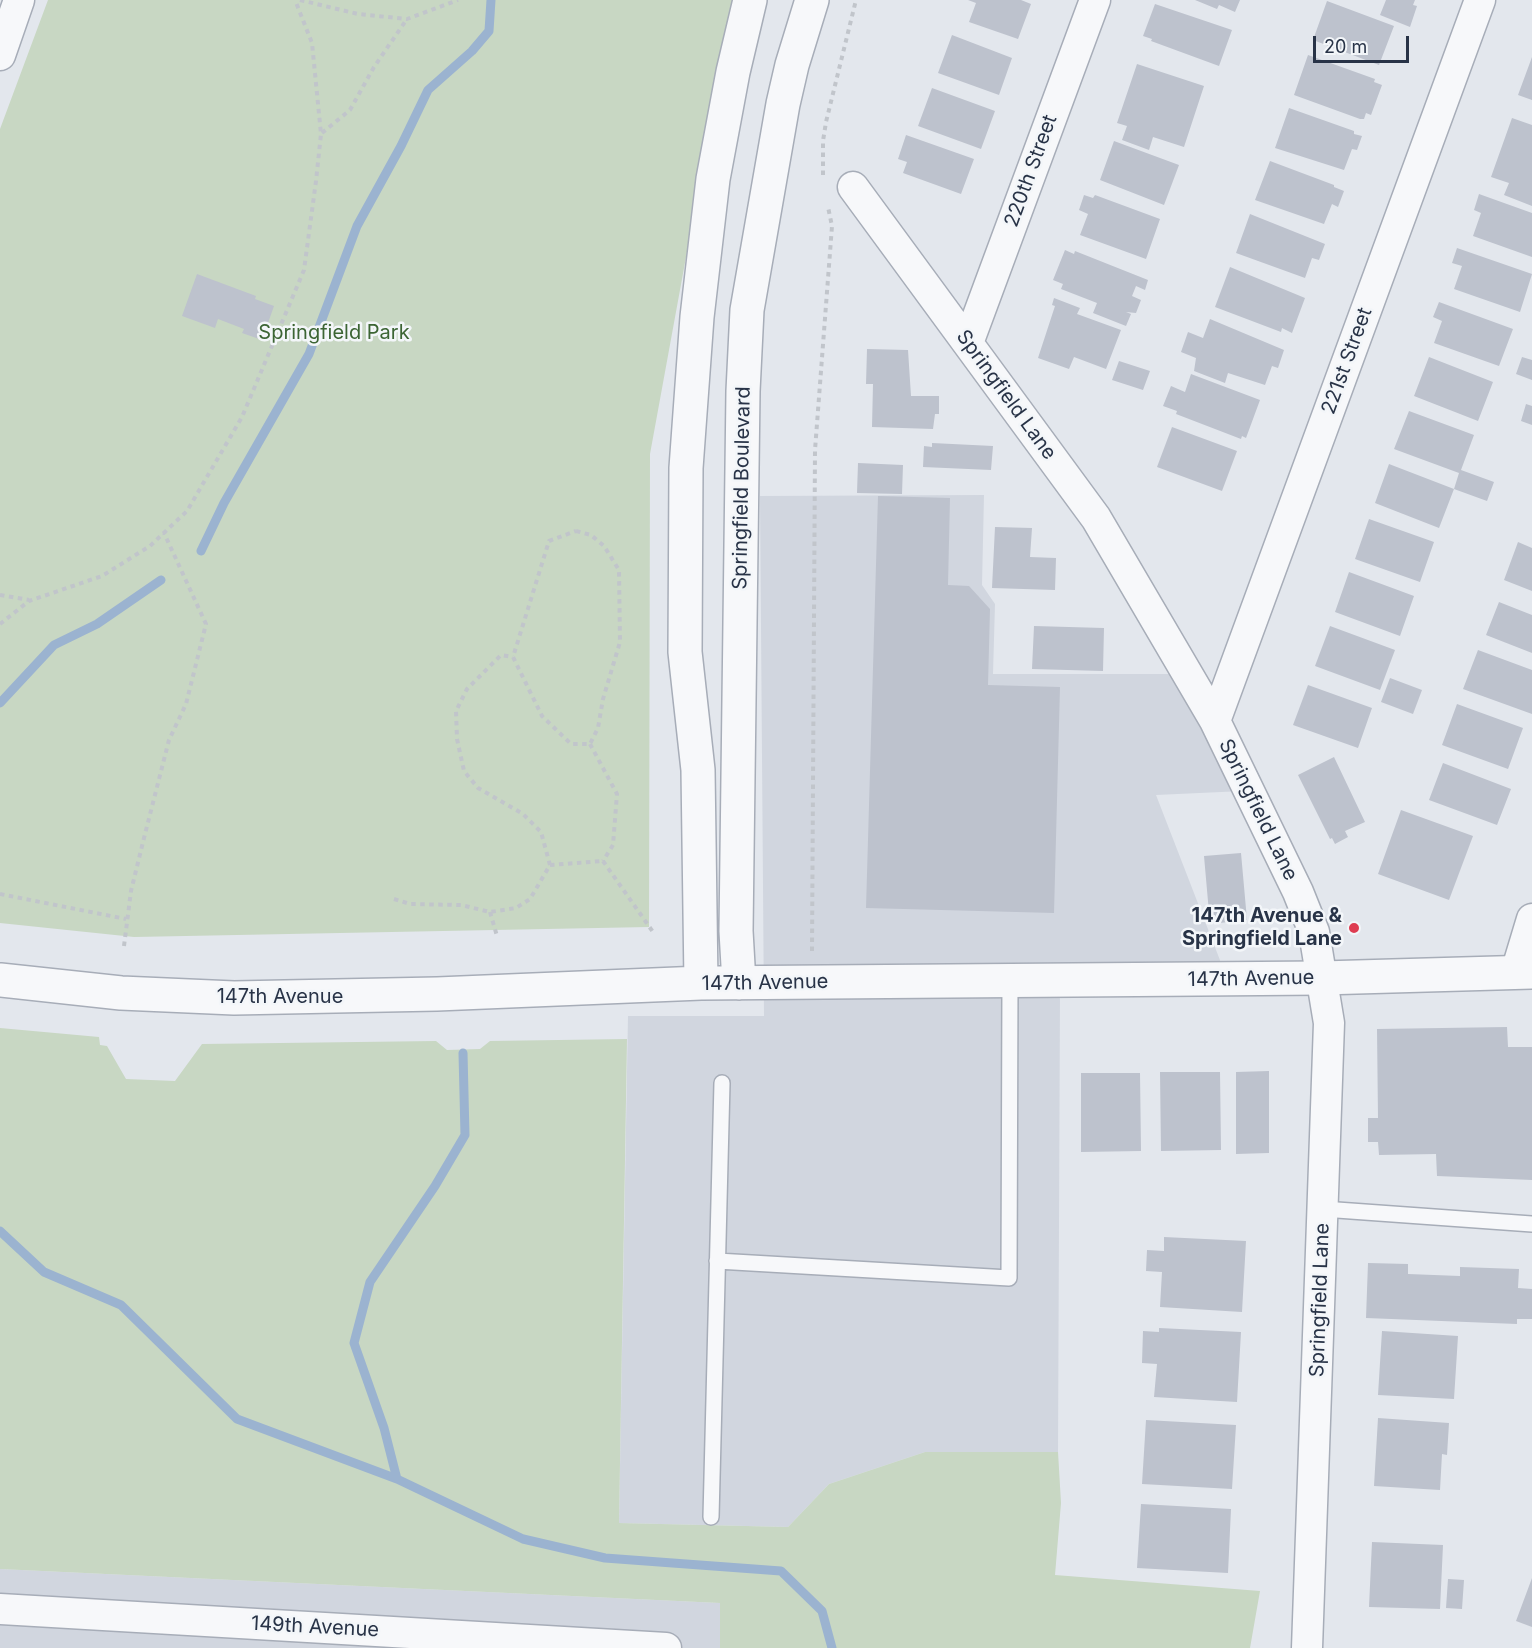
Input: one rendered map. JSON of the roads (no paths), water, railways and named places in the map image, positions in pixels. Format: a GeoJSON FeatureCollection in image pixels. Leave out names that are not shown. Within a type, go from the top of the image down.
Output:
{"type":"FeatureCollection","features":[{"type":"Feature","properties":{"kind":"street"},"geometry":{"type":"LineString","coordinates":[[0,55],[19,0]]}},
{"type":"Feature","properties":{"kind":"street"},"geometry":{"type":"LineString","coordinates":[[701,983],[698,770],[685,652],[686,468],[697,317],[713,179],[733,72],[750,0]]}},
{"type":"Feature","properties":{"kind":"street","name":"Springfield Boulevard"},"geometry":{"type":"LineString","coordinates":[[739,983],[736,931],[743,391],[747,310],[760,221],[783,104],[792,65],[812,0]]}},
{"type":"Feature","properties":{"kind":"street","name":"220th Street"},"geometry":{"type":"LineString","coordinates":[[968,343],[1095,0]]}},
{"type":"Feature","properties":{"kind":"street","name":"221st Street"},"geometry":{"type":"LineString","coordinates":[[1215,721],[1480,0]]}},
{"type":"Feature","properties":{"kind":"street","name":"Springfield Lane"},"geometry":{"type":"LineString","coordinates":[[838,186],[968,343],[1096,518],[1215,721],[1298,892],[1314,932],[1329,1023],[1307,1648]]}},
{"type":"Feature","properties":{"kind":"street"},"geometry":{"type":"LineString","coordinates":[[1524,972],[1532,920]]}},
{"type":"Feature","properties":{"kind":"street","name":"147th Avenue"},"geometry":{"type":"LineString","coordinates":[[0,980],[121,993],[234,998],[437,994],[701,983],[1322,978],[1524,972]]}},
{"type":"Feature","properties":{"kind":"street","name":"149th Avenue"},"geometry":{"type":"LineString","coordinates":[[0,1609],[520,1643],[666,1648]]}},
{"type":"Feature","properties":{"kind":"lane"},"geometry":{"type":"LineString","coordinates":[[717,1261],[1009,1278],[1010,981]]}},
{"type":"Feature","properties":{"kind":"lane"},"geometry":{"type":"LineString","coordinates":[[711,1517],[722,1083]]}},
{"type":"Feature","properties":{"kind":"lane"},"geometry":{"type":"LineString","coordinates":[[1323,1209],[1532,1224]]}},
{"type":"Feature","properties":{"kind":"waterway"},"geometry":{"type":"LineString","coordinates":[[201,551],[224,503],[309,354],[357,226],[401,146],[428,90],[472,51],[489,31],[491,0]]}},
{"type":"Feature","properties":{"kind":"waterway"},"geometry":{"type":"LineString","coordinates":[[0,703],[54,645],[97,624],[161,580]]}},
{"type":"Feature","properties":{"kind":"waterway"},"geometry":{"type":"LineString","coordinates":[[397,1479],[384,1428],[354,1343],[370,1282],[435,1186],[465,1135],[463,1053]]}},
{"type":"Feature","properties":{"kind":"waterway"},"geometry":{"type":"LineString","coordinates":[[0,1231],[44,1272],[121,1305],[237,1419],[397,1479],[523,1539],[605,1558],[781,1571],[822,1611],[832,1648]]}},
{"type":"Feature","properties":{"kind":"place","name":"147th Avenue & Springfield Lane"},"geometry":{"type":"Point","coordinates":[1354,928]}},
{"type":"Feature","properties":{"kind":"park label","name":"Springfield Park"},"geometry":{"type":"Point","coordinates":[334,333]}}]}
